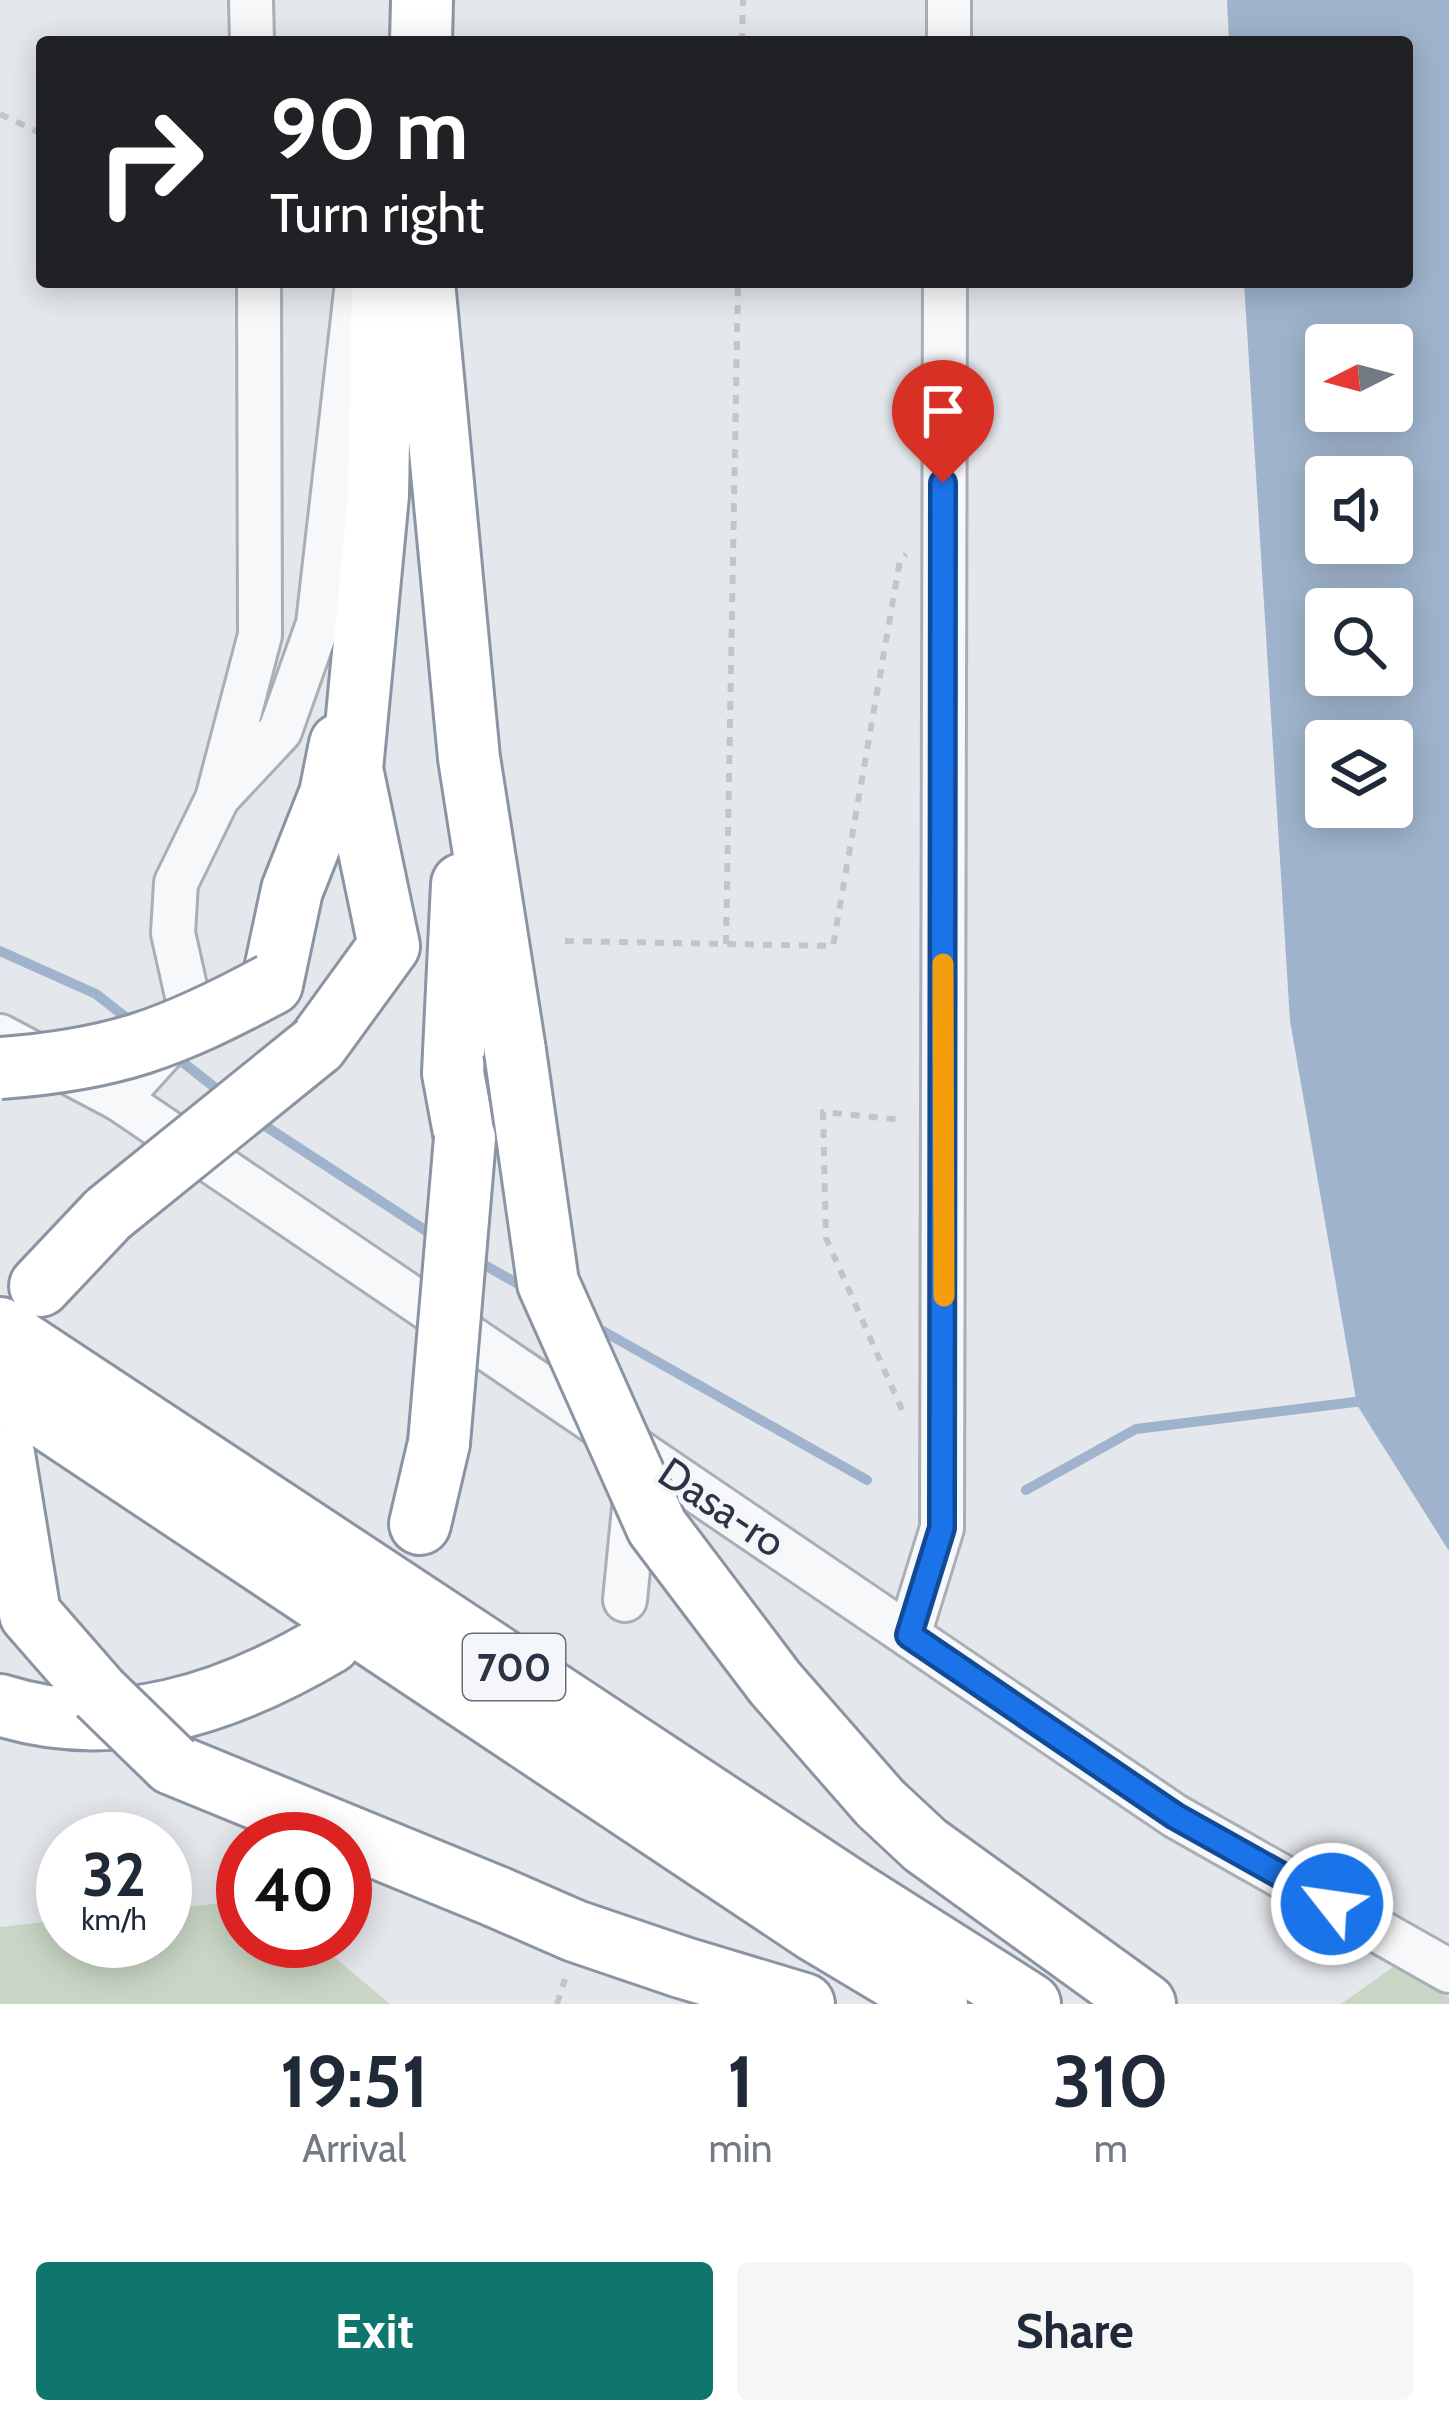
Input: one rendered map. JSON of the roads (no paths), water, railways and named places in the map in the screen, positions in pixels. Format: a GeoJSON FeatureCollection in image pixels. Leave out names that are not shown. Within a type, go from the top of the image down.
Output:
{"type":"FeatureCollection","features":[{"type":"Feature","properties":{"kind":"highway"},"geometry":{"type":"LineString","coordinates":[[382,0],[382,36]]}},
{"type":"Feature","properties":{"kind":"highway"},"geometry":{"type":"LineString","coordinates":[[422,0],[422,36]]}},
{"type":"Feature","properties":{"kind":"highway"},"geometry":{"type":"LineString","coordinates":[[40,1286],[108,1214],[317,1045],[389,946],[352,769],[378,495],[382,288]]}},
{"type":"Feature","properties":{"kind":"highway"},"geometry":{"type":"LineString","coordinates":[[425,288],[469,758],[548,1283],[657,1527],[775,1683],[880,1803],[925,1845],[1145,2004]]}},
{"type":"Feature","properties":{"kind":"highway"},"geometry":{"type":"LineString","coordinates":[[0,1068],[80,1062],[131,1049],[202,1022],[272,985],[292,890],[329,794],[350,698],[378,495]]}},
{"type":"Feature","properties":{"kind":"highway"},"geometry":{"type":"LineString","coordinates":[[420,1524],[439,1443],[465,1138],[453,1072],[469,758]]}},
{"type":"Feature","properties":{"kind":"highway","name":"700"},"geometry":{"type":"LineString","coordinates":[[0,1328],[855,1894],[1030,2004]]}},
{"type":"Feature","properties":{"kind":"highway","name":"700"},"geometry":{"type":"LineString","coordinates":[[0,1388],[815,1931],[937,2004]]}},
{"type":"Feature","properties":{"kind":"highway"},"geometry":{"type":"LineString","coordinates":[[4,1454],[30,1615],[99,1693],[172,1764],[575,1930],[804,2004]]}},
{"type":"Feature","properties":{"kind":"highway"},"geometry":{"type":"LineString","coordinates":[[0,1705],[93,1723],[158,1716],[291,1666],[330,1643]]}},
{"type":"Feature","properties":{"kind":"street"},"geometry":{"type":"LineString","coordinates":[[250,0],[252,36]]}},
{"type":"Feature","properties":{"kind":"street"},"geometry":{"type":"LineString","coordinates":[[949,0],[949,36]]}},
{"type":"Feature","properties":{"kind":"street"},"geometry":{"type":"LineString","coordinates":[[119,1099],[192,1018],[173,933],[176,883],[217,799],[260,635],[259,288]]}},
{"type":"Feature","properties":{"kind":"street"},"geometry":{"type":"LineString","coordinates":[[217,799],[280,731],[318,624],[356,288]]}},
{"type":"Feature","properties":{"kind":"street"},"geometry":{"type":"LineString","coordinates":[[909,1635],[942,1528],[946,288]]}},
{"type":"Feature","properties":{"kind":"street","name":"Dasa-ro"},"geometry":{"type":"LineString","coordinates":[[0,1036],[119,1099],[1175,1816],[1449,1971]]}},
{"type":"Feature","properties":{"kind":"street"},"geometry":{"type":"LineString","coordinates":[[625,1600],[640,1452]]}},
{"type":"Feature","properties":{"kind":"water"},"geometry":{"type":"Polygon","coordinates":[[[1227,0],[1449,0],[1449,1551],[1357,1405],[1290,1021],[1244,288],[1413,288],[1413,36],[1229,36],[1227,0]]]}},
{"type":"Feature","properties":{"kind":"waterway"},"geometry":{"type":"LineString","coordinates":[[0,951],[96,994],[133,1023]]}},
{"type":"Feature","properties":{"kind":"waterway"},"geometry":{"type":"LineString","coordinates":[[171,1053],[223,1094]]}},
{"type":"Feature","properties":{"kind":"waterway"},"geometry":{"type":"LineString","coordinates":[[256,1120],[437,1238]]}},
{"type":"Feature","properties":{"kind":"waterway"},"geometry":{"type":"LineString","coordinates":[[474,1259],[525,1288]]}},
{"type":"Feature","properties":{"kind":"waterway"},"geometry":{"type":"LineString","coordinates":[[594,1326],[867,1480]]}},
{"type":"Feature","properties":{"kind":"waterway"},"geometry":{"type":"LineString","coordinates":[[1026,1490],[1136,1429],[1371,1400]]}}]}
